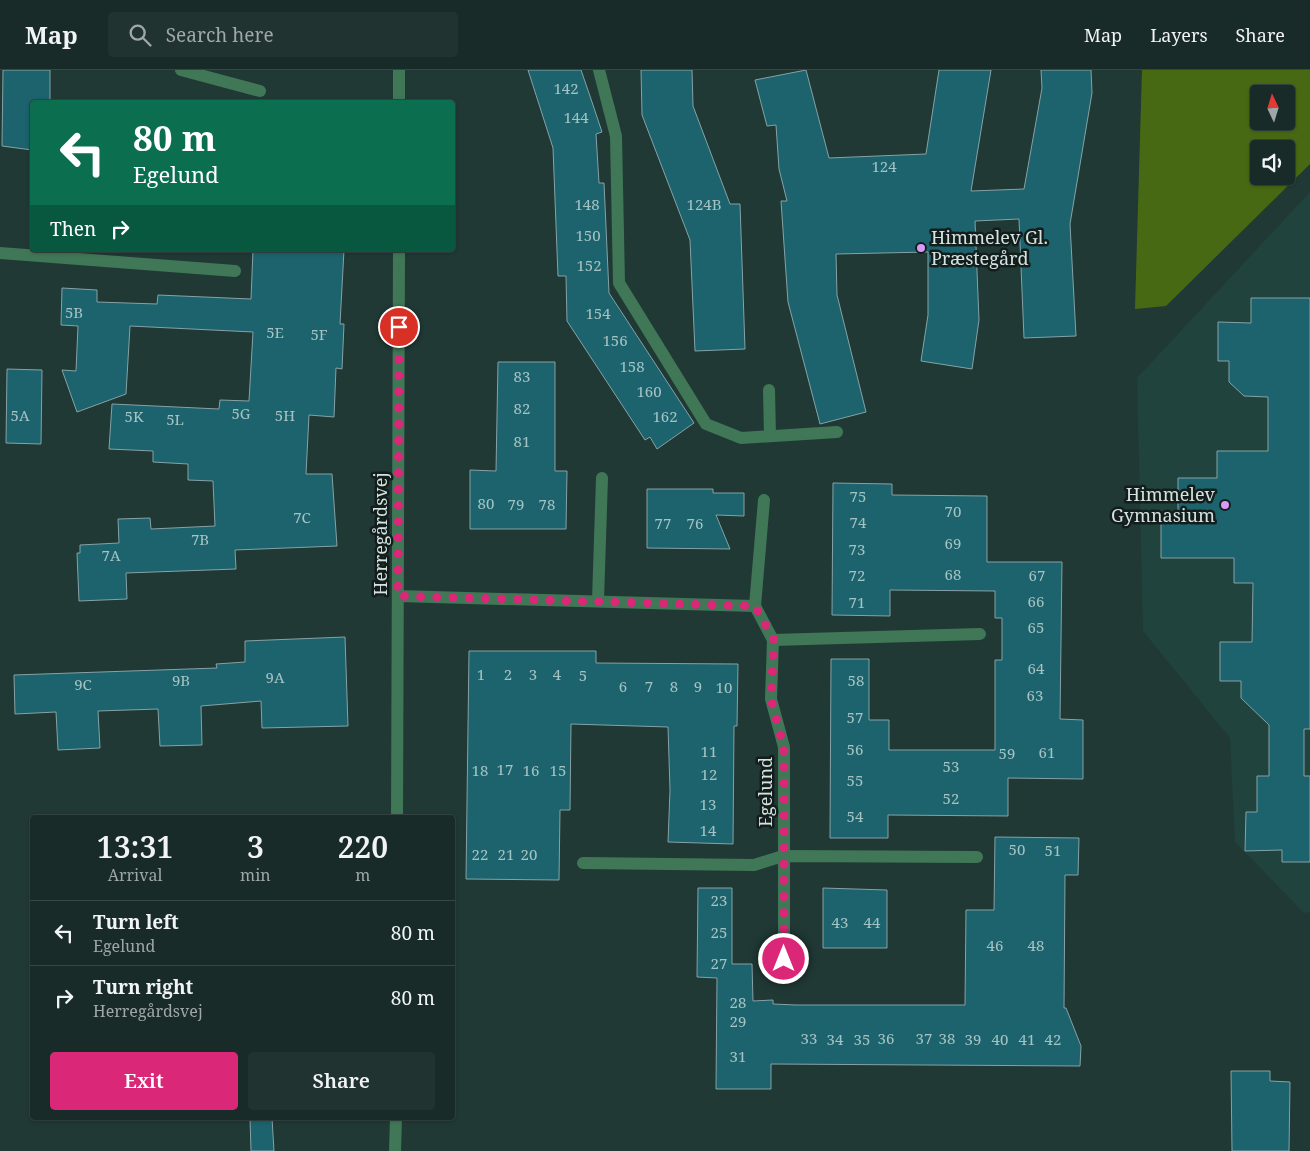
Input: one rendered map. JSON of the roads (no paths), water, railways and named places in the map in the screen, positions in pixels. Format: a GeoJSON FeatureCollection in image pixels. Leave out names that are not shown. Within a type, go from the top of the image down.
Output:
{"type":"FeatureCollection","features":[{"type":"Feature","properties":{"kind":"street"},"geometry":{"type":"LineString","coordinates":[[181,70],[260,91]]}},
{"type":"Feature","properties":{"kind":"street"},"geometry":{"type":"LineString","coordinates":[[399,70],[399,100]]}},
{"type":"Feature","properties":{"kind":"street"},"geometry":{"type":"LineString","coordinates":[[599,70],[616,136],[619,283],[706,424],[741,438],[837,432]]}},
{"type":"Feature","properties":{"kind":"street","name":"Herregårdsvej"},"geometry":{"type":"LineString","coordinates":[[397,815],[399,252]]}},
{"type":"Feature","properties":{"kind":"street"},"geometry":{"type":"LineString","coordinates":[[0,253],[235,271]]}},
{"type":"Feature","properties":{"kind":"street"},"geometry":{"type":"LineString","coordinates":[[769,390],[770,436]]}},
{"type":"Feature","properties":{"kind":"street"},"geometry":{"type":"LineString","coordinates":[[598,600],[602,478]]}},
{"type":"Feature","properties":{"kind":"street"},"geometry":{"type":"LineString","coordinates":[[764,500],[755,606],[774,640],[980,634]]}},
{"type":"Feature","properties":{"kind":"street"},"geometry":{"type":"LineString","coordinates":[[398,596],[598,600],[755,606]]}},
{"type":"Feature","properties":{"kind":"street","name":"Egelund"},"geometry":{"type":"LineString","coordinates":[[774,640],[771,699],[784,748],[784,959]]}},
{"type":"Feature","properties":{"kind":"street"},"geometry":{"type":"LineString","coordinates":[[583,864],[754,865],[783,856],[978,857]]}},
{"type":"Feature","properties":{"kind":"street"},"geometry":{"type":"LineString","coordinates":[[395,1151],[396,1120]]}},
{"type":"Feature","properties":{"kind":"place","name":"Himmelev Gl. Præstegård"},"geometry":{"type":"Point","coordinates":[921,248]}},
{"type":"Feature","properties":{"kind":"place","name":"Himmelev Gymnasium"},"geometry":{"type":"Point","coordinates":[1225,505]}}]}
